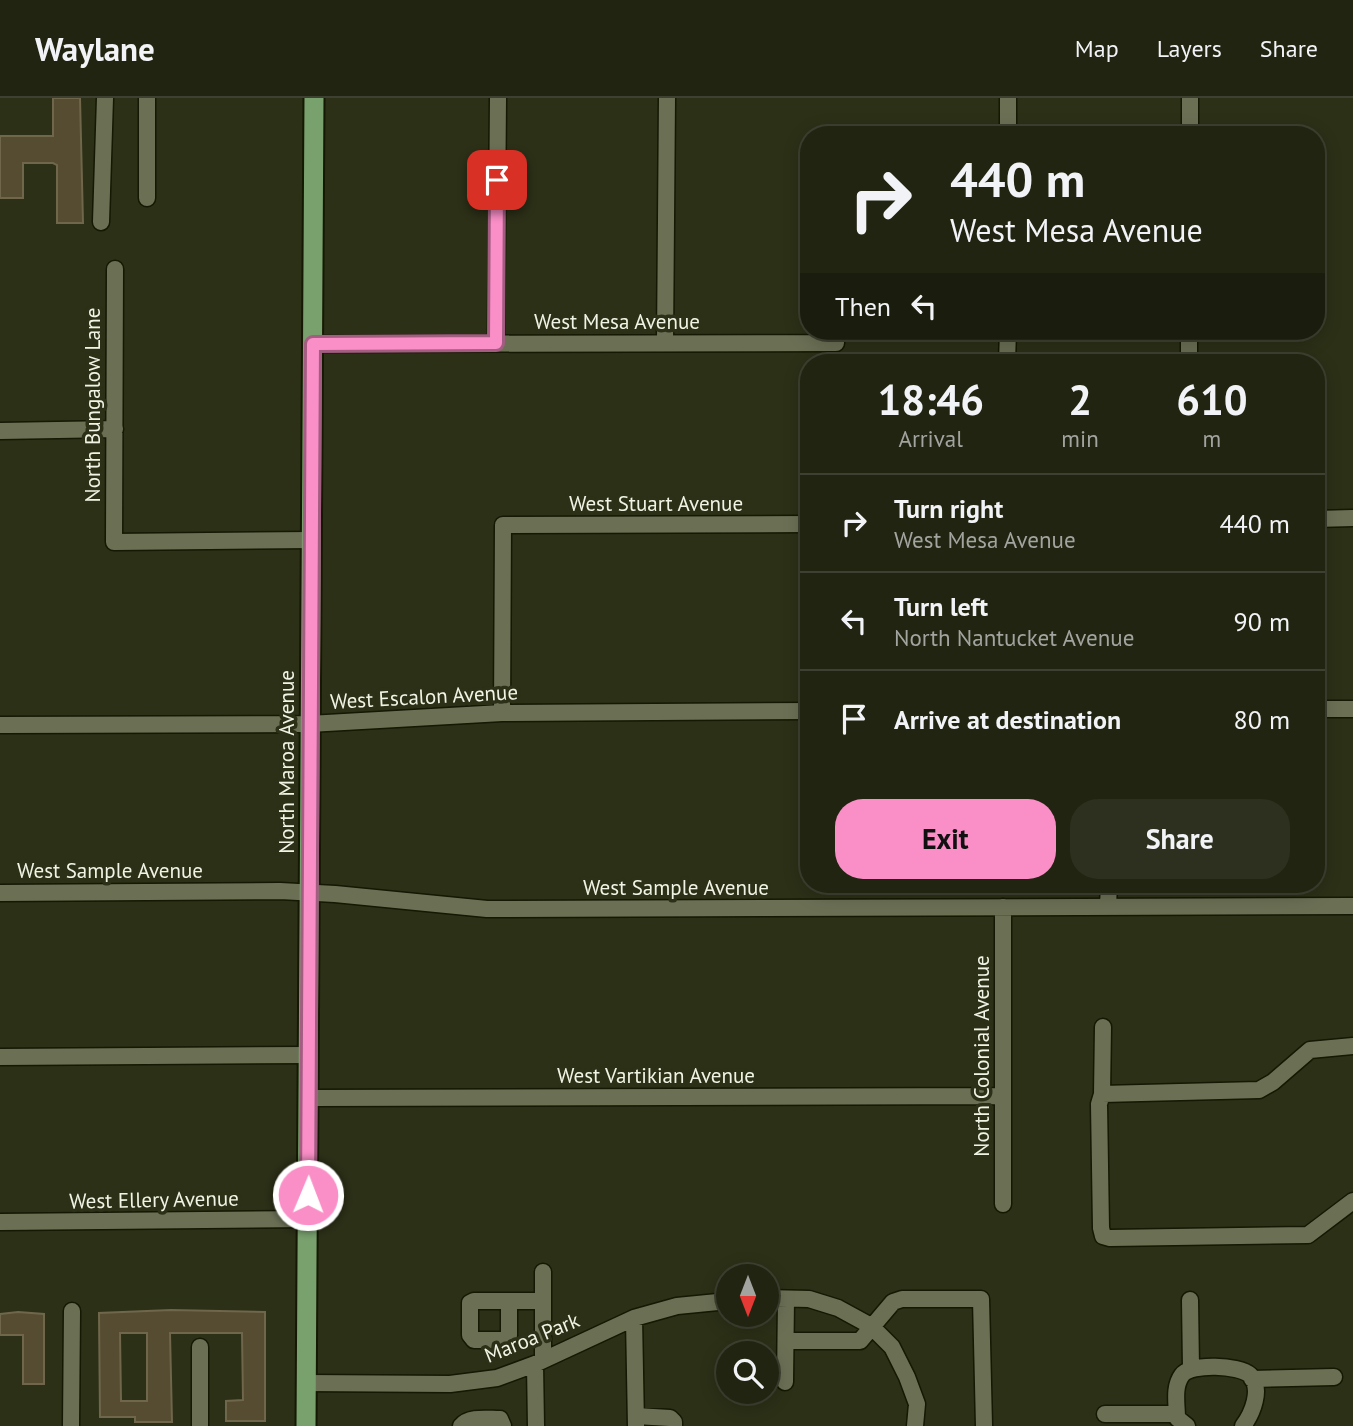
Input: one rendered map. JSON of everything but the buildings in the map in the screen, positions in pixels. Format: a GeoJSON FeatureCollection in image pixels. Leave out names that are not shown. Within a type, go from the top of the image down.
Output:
{"type":"FeatureCollection","features":[{"type":"Feature","properties":{"kind":"main road","name":"North Maroa Avenue"},"geometry":{"type":"LineString","coordinates":[[306,1426],[314,98]]}},
{"type":"Feature","properties":{"kind":"street"},"geometry":{"type":"LineString","coordinates":[[101,222],[105,98]]}},
{"type":"Feature","properties":{"kind":"street"},"geometry":{"type":"LineString","coordinates":[[147,98],[147,198]]}},
{"type":"Feature","properties":{"kind":"street"},"geometry":{"type":"LineString","coordinates":[[496,343],[498,98]]}},
{"type":"Feature","properties":{"kind":"street"},"geometry":{"type":"LineString","coordinates":[[665,343],[667,98]]}},
{"type":"Feature","properties":{"kind":"street"},"geometry":{"type":"LineString","coordinates":[[1008,98],[1008,126]]}},
{"type":"Feature","properties":{"kind":"street"},"geometry":{"type":"LineString","coordinates":[[1190,98],[1190,126]]}},
{"type":"Feature","properties":{"kind":"street","name":"North Bungalow Lane"},"geometry":{"type":"LineString","coordinates":[[115,269],[114,542],[312,540]]}},
{"type":"Feature","properties":{"kind":"street","name":"West Mesa Avenue"},"geometry":{"type":"LineString","coordinates":[[313,344],[665,343],[800,338]]}},
{"type":"Feature","properties":{"kind":"street"},"geometry":{"type":"LineString","coordinates":[[0,431],[114,429]]}},
{"type":"Feature","properties":{"kind":"street"},"geometry":{"type":"LineString","coordinates":[[1325,519],[1353,518]]}},
{"type":"Feature","properties":{"kind":"street","name":"West Stuart Avenue"},"geometry":{"type":"LineString","coordinates":[[502,713],[503,526],[800,524]]}},
{"type":"Feature","properties":{"kind":"street"},"geometry":{"type":"LineString","coordinates":[[1325,709],[1353,709]]}},
{"type":"Feature","properties":{"kind":"street","name":"West Escalon Avenue"},"geometry":{"type":"LineString","coordinates":[[0,725],[309,724],[502,713],[800,711]]}},
{"type":"Feature","properties":{"kind":"street","name":"West Sample Avenue"},"geometry":{"type":"LineString","coordinates":[[0,893],[309,892],[487,909],[1353,906]]}},
{"type":"Feature","properties":{"kind":"street"},"geometry":{"type":"LineString","coordinates":[[1108,906],[1109,893]]}},
{"type":"Feature","properties":{"kind":"street","name":"North Colonial Avenue"},"geometry":{"type":"LineString","coordinates":[[1003,907],[1003,1205]]}},
{"type":"Feature","properties":{"kind":"street"},"geometry":{"type":"LineString","coordinates":[[1102,1027],[1102,1094],[1099,1104],[1103,1236],[1308,1235],[1353,1201]]}},
{"type":"Feature","properties":{"kind":"street"},"geometry":{"type":"LineString","coordinates":[[1102,1094],[1259,1090],[1273,1082],[1310,1050],[1353,1046]]}},
{"type":"Feature","properties":{"kind":"street"},"geometry":{"type":"LineString","coordinates":[[0,1057],[309,1055]]}},
{"type":"Feature","properties":{"kind":"street","name":"West Vartikian Avenue"},"geometry":{"type":"LineString","coordinates":[[309,1098],[1002,1096]]}},
{"type":"Feature","properties":{"kind":"street","name":"West Ellery Avenue"},"geometry":{"type":"LineString","coordinates":[[0,1222],[307,1219]]}},
{"type":"Feature","properties":{"kind":"street"},"geometry":{"type":"LineString","coordinates":[[536,1426],[543,1272]]}},
{"type":"Feature","properties":{"kind":"street"},"geometry":{"type":"LineString","coordinates":[[786,1341],[860,1341],[893,1302],[902,1298],[981,1299],[984,1426]]}},
{"type":"Feature","properties":{"kind":"street"},"geometry":{"type":"LineString","coordinates":[[779,1299],[808,1299],[838,1308],[871,1326],[892,1347],[907,1377],[917,1404],[915,1426]]}},
{"type":"Feature","properties":{"kind":"street"},"geometry":{"type":"LineString","coordinates":[[785,1382],[786,1299]]}},
{"type":"Feature","properties":{"kind":"street"},"geometry":{"type":"LineString","coordinates":[[1190,1300],[1191,1368]]}},
{"type":"Feature","properties":{"kind":"street"},"geometry":{"type":"LineString","coordinates":[[509,1301],[543,1301]]}},
{"type":"Feature","properties":{"kind":"street","name":"Maroa Park"},"geometry":{"type":"LineString","coordinates":[[305,1383],[450,1384],[497,1378],[539,1362],[634,1318],[677,1306],[716,1302]]}},
{"type":"Feature","properties":{"kind":"street"},"geometry":{"type":"LineString","coordinates":[[71,1426],[72,1311]]}},
{"type":"Feature","properties":{"kind":"street"},"geometry":{"type":"LineString","coordinates":[[634,1318],[636,1421],[670,1418],[674,1426]]}},
{"type":"Feature","properties":{"kind":"street"},"geometry":{"type":"LineString","coordinates":[[200,1348],[200,1426]]}},
{"type":"Feature","properties":{"kind":"street"},"geometry":{"type":"LineString","coordinates":[[1105,1414],[1182,1420],[1176,1388],[1182,1374],[1191,1368],[1236,1368],[1250,1375],[1255,1385],[1251,1416],[1242,1426]]}},
{"type":"Feature","properties":{"kind":"street"},"geometry":{"type":"LineString","coordinates":[[1252,1380],[1334,1377]]}},
{"type":"Feature","properties":{"kind":"street"},"geometry":{"type":"LineString","coordinates":[[461,1426],[466,1421],[484,1418],[499,1419],[503,1426]]}},
{"type":"Feature","properties":{"kind":"route"},"geometry":{"type":"LineString","coordinates":[[308,1195],[313,344],[496,343],[497,180]]}}]}
